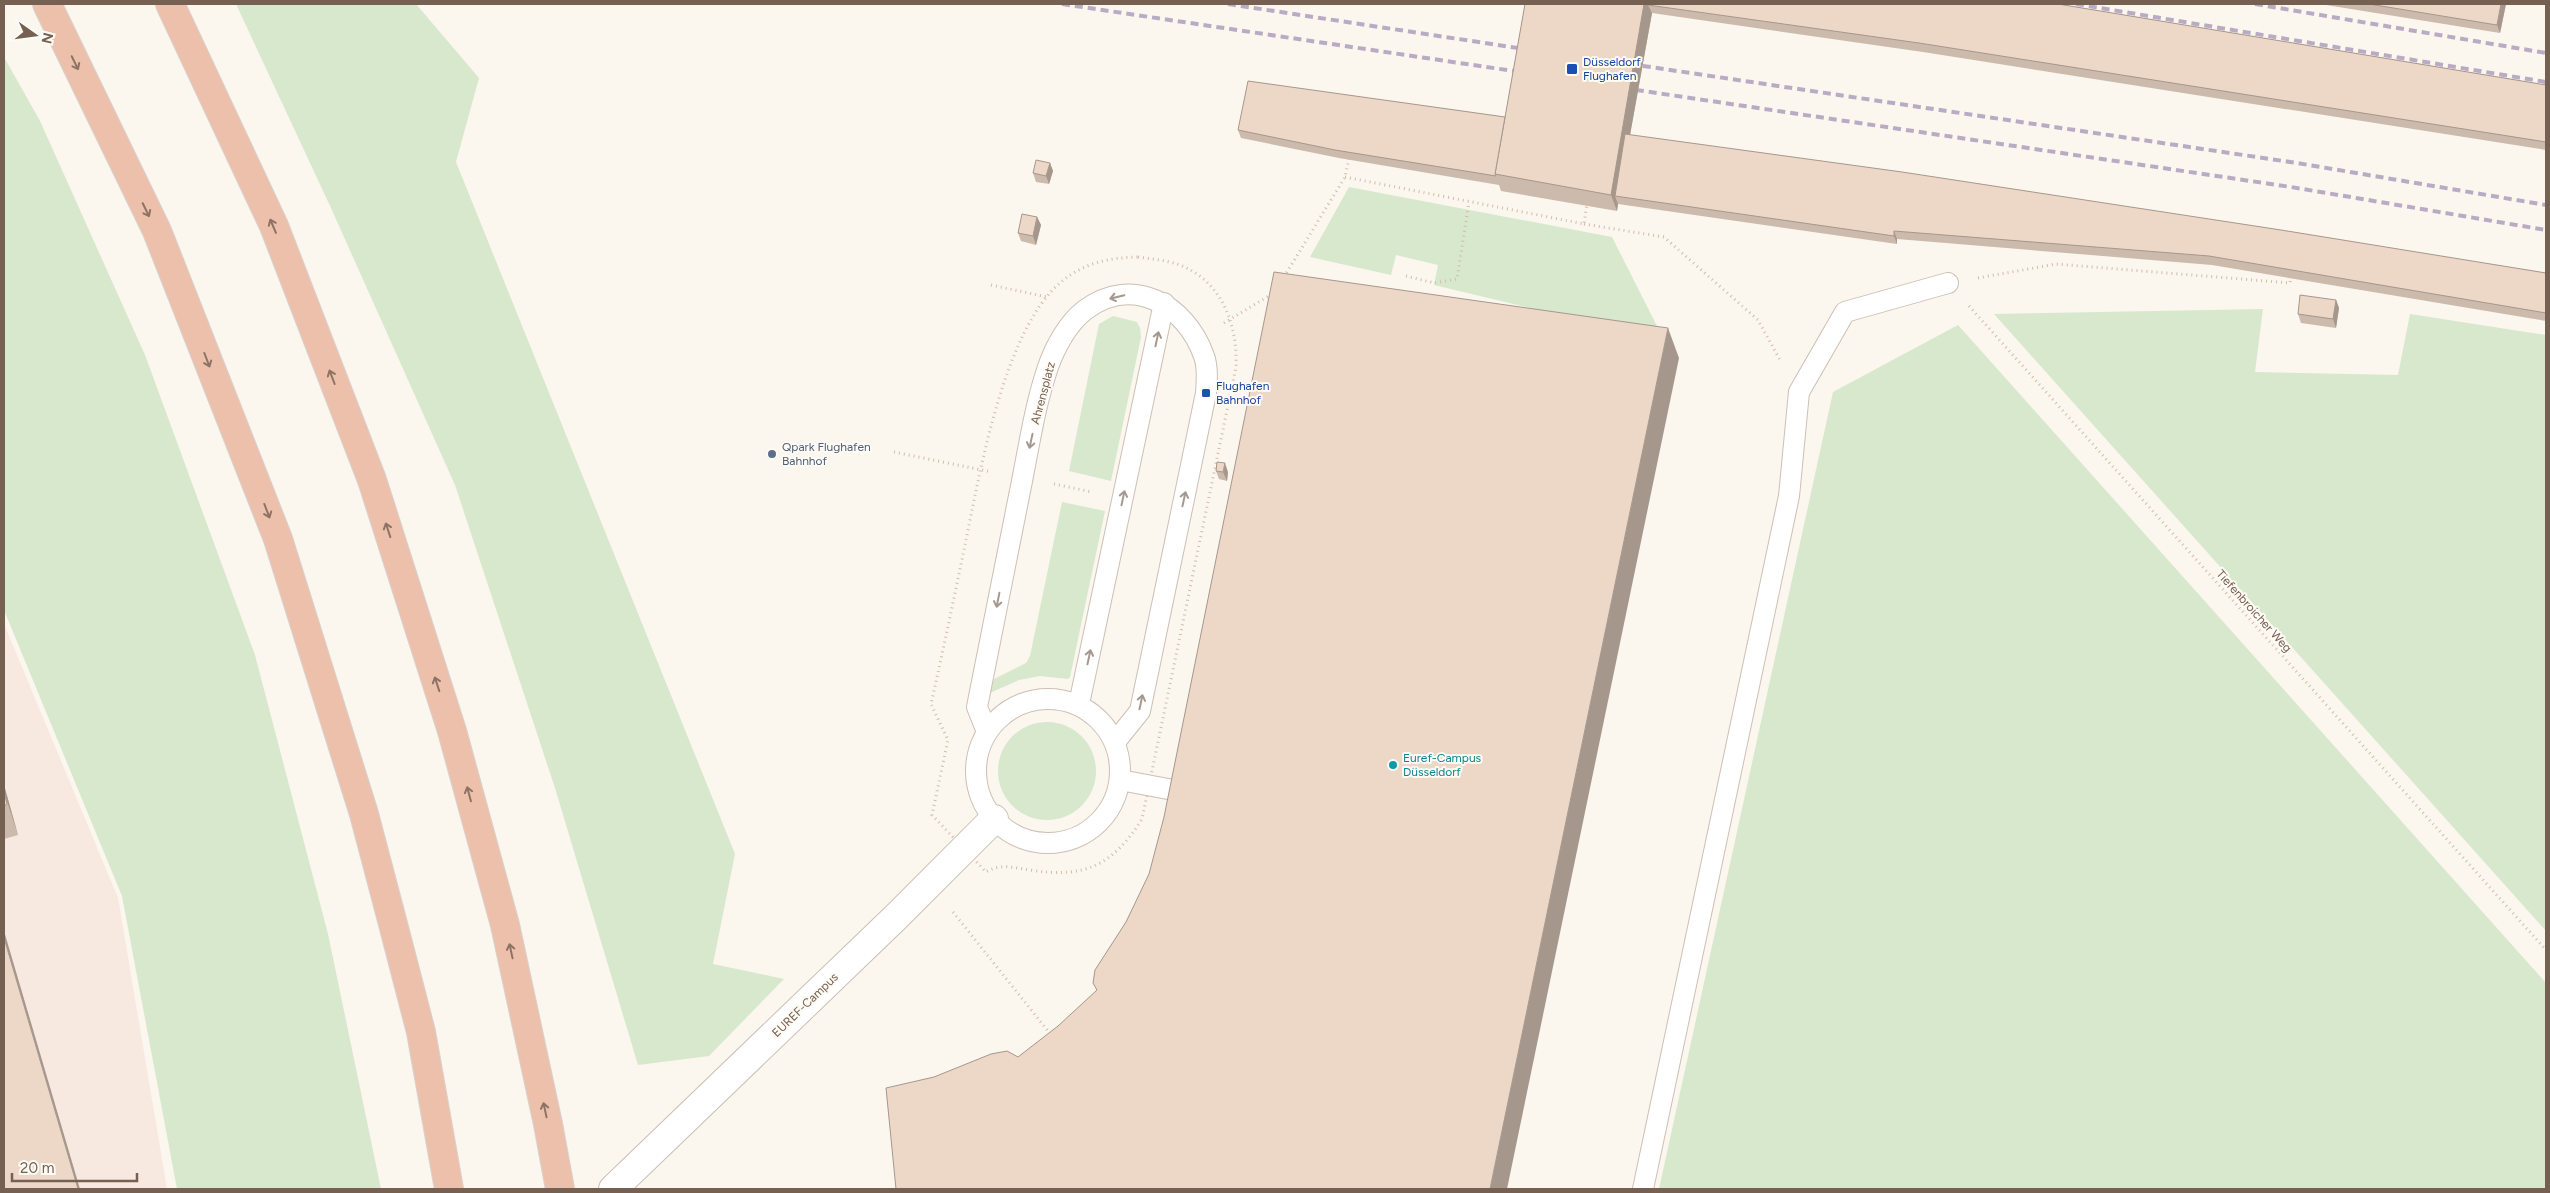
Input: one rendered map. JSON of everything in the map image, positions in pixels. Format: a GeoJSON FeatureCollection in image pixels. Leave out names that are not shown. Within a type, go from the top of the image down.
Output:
{"type":"FeatureCollection","features":[{"type":"Feature","properties":{"kind":"highway"},"geometry":{"type":"LineString","coordinates":[[47,4],[157,231],[278,539],[364,814],[398,942],[421,1032],[449,1189]]}},
{"type":"Feature","properties":{"kind":"highway"},"geometry":{"type":"LineString","coordinates":[[170,4],[274,226],[372,480],[452,731],[505,925],[560,1189]]}},
{"type":"Feature","properties":{"kind":"street","name":"EUREF-Campus"},"geometry":{"type":"LineString","coordinates":[[613,1189],[896,917],[994,819]]}},
{"type":"Feature","properties":{"kind":"lane"},"geometry":{"type":"LineString","coordinates":[[1642,1189],[1789,496],[1799,392],[1845,312],[1948,283]]}},
{"type":"Feature","properties":{"kind":"lane","name":"Ahrensplatz"},"geometry":{"type":"LineString","coordinates":[[987,732],[977,706],[1023,478],[1049,366],[1072,322],[1085,310],[1097,303],[1117,296],[1131,294],[1164,303],[1174,310],[1184,321],[1204,356],[1207,377],[1206,393],[1140,711],[1115,742]]}},
{"type":"Feature","properties":{"kind":"lane"},"geometry":{"type":"LineString","coordinates":[[1079,704],[1164,303]]}},
{"type":"Feature","properties":{"kind":"lane"},"geometry":{"type":"LineString","coordinates":[[1052,698],[1079,704],[1101,720],[1115,742],[1120,761],[1120,780],[1116,798],[1106,814],[1092,828],[1076,838],[1062,842],[1032,842],[1005,830],[994,819],[979,794],[976,780],[977,754],[987,732],[1000,716],[1018,704],[1052,698]]}},
{"type":"Feature","properties":{"kind":"lane"},"geometry":{"type":"LineString","coordinates":[[1120,780],[1184,792]]}},
{"type":"Feature","properties":{"kind":"path"},"geometry":{"type":"LineString","coordinates":[[1280,284],[1345,177],[1349,158]]}},
{"type":"Feature","properties":{"kind":"path"},"geometry":{"type":"LineString","coordinates":[[1345,177],[1664,238],[1758,320],[1799,392]]}},
{"type":"Feature","properties":{"kind":"path"},"geometry":{"type":"LineString","coordinates":[[1584,224],[1588,201]]}},
{"type":"Feature","properties":{"kind":"path"},"geometry":{"type":"LineString","coordinates":[[1406,276],[1434,283],[1457,279],[1469,202]]}},
{"type":"Feature","properties":{"kind":"path"},"geometry":{"type":"LineString","coordinates":[[1948,283],[2056,264],[2290,283],[2292,268]]}},
{"type":"Feature","properties":{"kind":"path","name":"Tiefenbroicher Weg"},"geometry":{"type":"LineString","coordinates":[[1948,283],[2546,950]]}},
{"type":"Feature","properties":{"kind":"path"},"geometry":{"type":"LineString","coordinates":[[991,285],[1047,297]]}},
{"type":"Feature","properties":{"kind":"path"},"geometry":{"type":"LineString","coordinates":[[1230,320],[1275,292]]}},
{"type":"Feature","properties":{"kind":"path"},"geometry":{"type":"LineString","coordinates":[[950,907],[1058,1043]]}},
{"type":"Feature","properties":{"kind":"shaded area"},"geometry":{"type":"Polygon","coordinates":[[[4,624],[118,898],[167,1189],[4,1189],[4,624]]]}},
{"type":"Feature","properties":{"kind":"green space"},"geometry":{"type":"Polygon","coordinates":[[[236,4],[416,4],[479,78],[456,162],[735,854],[713,964],[784,979],[709,1056],[638,1065],[555,788],[455,485],[331,208],[236,4]]]}},
{"type":"Feature","properties":{"kind":"green space"},"geometry":{"type":"Polygon","coordinates":[[[4,57],[40,121],[145,355],[255,655],[328,934],[381,1189],[177,1189],[122,896],[4,610],[4,57]]]}},
{"type":"Feature","properties":{"kind":"green space"},"geometry":{"type":"Polygon","coordinates":[[[1349,187],[1612,237],[1664,340],[1434,285],[1438,265],[1396,255],[1391,275],[1310,257],[1349,187]]]}},
{"type":"Feature","properties":{"kind":"green space"},"geometry":{"type":"Polygon","coordinates":[[[2263,309],[2255,372],[2398,375],[2410,314],[2546,335],[2546,931],[1994,314],[2263,309]]]}},
{"type":"Feature","properties":{"kind":"green space"},"geometry":{"type":"Polygon","coordinates":[[[1113,316],[1137,322],[1141,337],[1111,481],[1069,471],[1099,324],[1113,316]]]}},
{"type":"Feature","properties":{"kind":"green space"},"geometry":{"type":"Polygon","coordinates":[[[1958,325],[2546,983],[2546,1189],[1659,1189],[1833,392],[1958,325]]]}},
{"type":"Feature","properties":{"kind":"green space"},"geometry":{"type":"Polygon","coordinates":[[[1062,502],[1105,511],[1070,677],[1068,679],[1040,676],[1019,680],[990,693],[994,679],[1026,663],[1030,656],[1062,502]]]}},
{"type":"Feature","properties":{"kind":"green space"},"geometry":{"type":"Polygon","coordinates":[[[1047,722],[1066,726],[1082,736],[1092,752],[1096,771],[1092,790],[1082,806],[1066,816],[1047,820],[1028,816],[1012,806],[1002,790],[998,771],[1002,752],[1012,736],[1028,726],[1047,722]]]}},
{"type":"Feature","properties":{"kind":"building"},"geometry":{"type":"Polygon","coordinates":[[[1525,4],[1644,4],[1611,195],[1495,174],[1525,4]]]}},
{"type":"Feature","properties":{"kind":"building"},"geometry":{"type":"Polygon","coordinates":[[[1648,4],[2058,4],[2546,85],[2546,142],[1919,43],[1648,4]]]}},
{"type":"Feature","properties":{"kind":"building"},"geometry":{"type":"Polygon","coordinates":[[[2369,4],[2501,4],[2497,25],[2369,4]]]}},
{"type":"Feature","properties":{"kind":"building"},"geometry":{"type":"Polygon","coordinates":[[[1248,81],[1505,117],[1496,176],[1335,150],[1238,130],[1248,81]]]}},
{"type":"Feature","properties":{"kind":"building"},"geometry":{"type":"Polygon","coordinates":[[[1625,134],[1902,172],[2546,273],[2546,313],[2209,256],[1894,231],[1894,236],[1615,196],[1625,134]]]}},
{"type":"Feature","properties":{"kind":"building"},"geometry":{"type":"Polygon","coordinates":[[[1036,160],[1050,163],[1046,176],[1033,173],[1036,160]]]}},
{"type":"Feature","properties":{"kind":"building"},"geometry":{"type":"Polygon","coordinates":[[[1022,214],[1037,217],[1033,236],[1018,233],[1022,214]]]}},
{"type":"Feature","properties":{"kind":"building","name":"Euref-Campus Düsseldorf"},"geometry":{"type":"Polygon","coordinates":[[[1274,272],[1668,328],[1490,1189],[896,1189],[886,1088],[934,1077],[991,1054],[1007,1051],[1018,1057],[1058,1026],[1097,990],[1093,983],[1095,970],[1126,922],[1149,874],[1164,817],[1274,272]]]}},
{"type":"Feature","properties":{"kind":"building"},"geometry":{"type":"Polygon","coordinates":[[[2300,295],[2336,300],[2333,319],[2298,314],[2300,295]]]}},
{"type":"Feature","properties":{"kind":"building"},"geometry":{"type":"Polygon","coordinates":[[[1217,462],[1225,463],[1223,472],[1216,471],[1217,462]]]}},
{"type":"Feature","properties":{"kind":"building"},"geometry":{"type":"Polygon","coordinates":[[[4,792],[7,804],[4,806],[4,792]]]}},
{"type":"Feature","properties":{"kind":"building"},"geometry":{"type":"Polygon","coordinates":[[[4,938],[78,1189],[4,1189],[4,938]]]}},
{"type":"Feature","properties":{"kind":"railway"},"geometry":{"type":"LineString","coordinates":[[1062,4],[1527,73]]}},
{"type":"Feature","properties":{"kind":"railway"},"geometry":{"type":"LineString","coordinates":[[1228,4],[1531,50]]}},
{"type":"Feature","properties":{"kind":"railway"},"geometry":{"type":"LineString","coordinates":[[2076,4],[2546,82]]}},
{"type":"Feature","properties":{"kind":"railway"},"geometry":{"type":"LineString","coordinates":[[2255,4],[2546,53]]}},
{"type":"Feature","properties":{"kind":"railway"},"geometry":{"type":"LineString","coordinates":[[1630,64],[2297,163],[2546,205]]}},
{"type":"Feature","properties":{"kind":"railway"},"geometry":{"type":"LineString","coordinates":[[1623,88],[2291,187],[2546,230]]}},
{"type":"Feature","properties":{"kind":"place","name":"Düsseldorf Flughafen"},"geometry":{"type":"Point","coordinates":[1572,69]}},
{"type":"Feature","properties":{"kind":"place","name":"Flughafen Bahnhof"},"geometry":{"type":"Point","coordinates":[1206,393]}},
{"type":"Feature","properties":{"kind":"place","name":"Qpark Flughafen Bahnhof"},"geometry":{"type":"Point","coordinates":[772,454]}},
{"type":"Feature","properties":{"kind":"place","name":"Euref-Campus Düsseldorf"},"geometry":{"type":"Point","coordinates":[1393,765]}}]}
